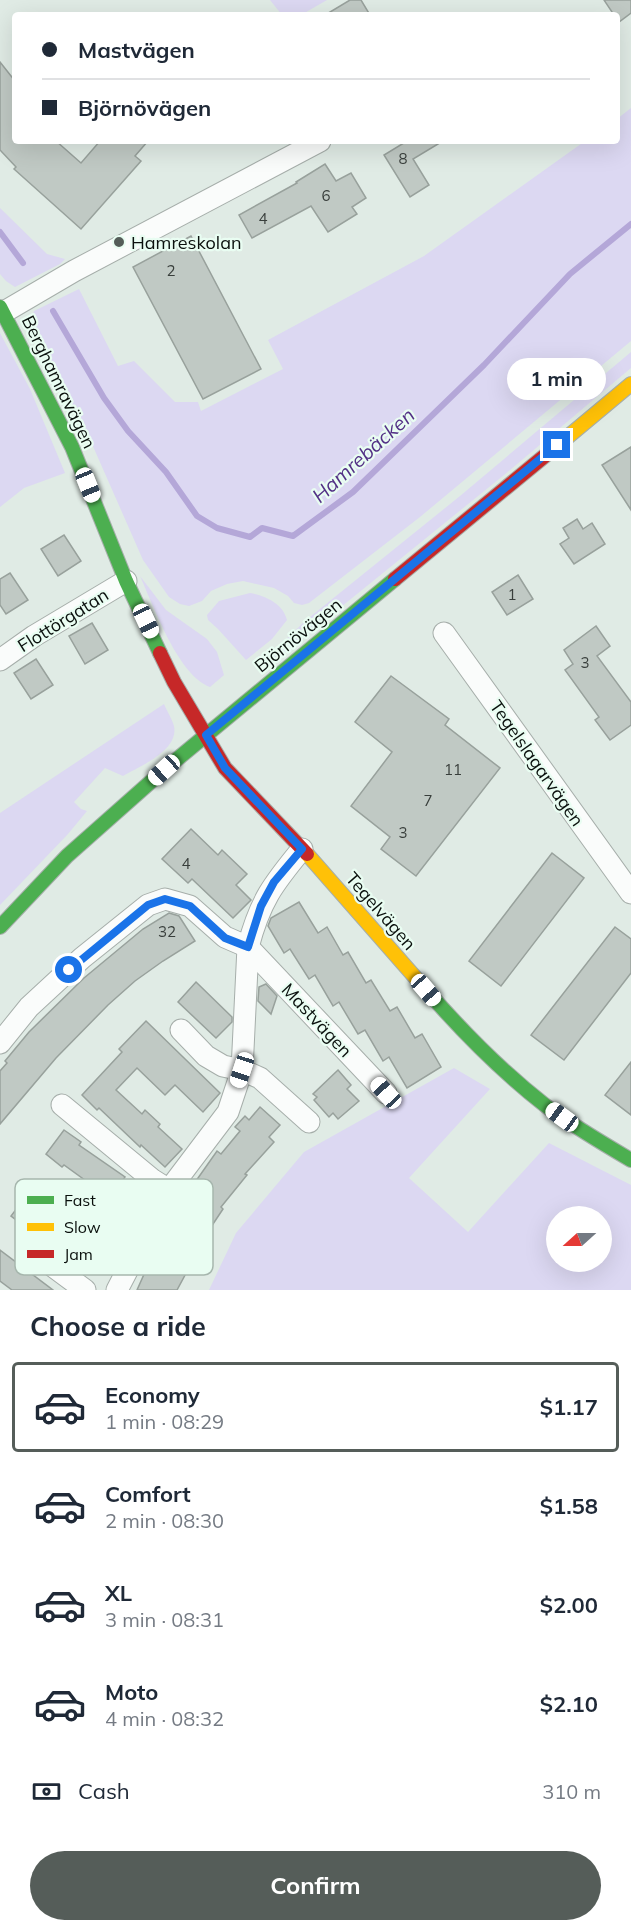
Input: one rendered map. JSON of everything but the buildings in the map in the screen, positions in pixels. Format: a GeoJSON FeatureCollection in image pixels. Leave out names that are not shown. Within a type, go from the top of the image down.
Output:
{"type":"FeatureCollection","features":[{"type":"Feature","properties":{"kind":"street"},"geometry":{"type":"LineString","coordinates":[[2,309],[314,144]]}},
{"type":"Feature","properties":{"kind":"street","name":"Berghamravägen"},"geometry":{"type":"LineString","coordinates":[[2,309],[72,447],[126,581],[174,682],[206,735]]}},
{"type":"Feature","properties":{"kind":"street","name":"Björnövägen"},"geometry":{"type":"LineString","coordinates":[[0,927],[67,856],[206,735],[631,384]]}},
{"type":"Feature","properties":{"kind":"street","name":"Flottörgatan"},"geometry":{"type":"LineString","coordinates":[[0,660],[34,636],[126,581]]}},
{"type":"Feature","properties":{"kind":"street","name":"Tegelslagarvägen"},"geometry":{"type":"LineString","coordinates":[[444,633],[631,893]]}},
{"type":"Feature","properties":{"kind":"street","name":"Tegelvägen"},"geometry":{"type":"LineString","coordinates":[[206,735],[225,768],[302,849],[442,1008],[484,1052],[545,1105],[594,1139],[631,1160]]}},
{"type":"Feature","properties":{"kind":"street"},"geometry":{"type":"LineString","coordinates":[[177,1179],[228,1112],[242,1070],[248,947],[261,906],[274,882],[302,849]]}},
{"type":"Feature","properties":{"kind":"street","name":"Mastvägen"},"geometry":{"type":"LineString","coordinates":[[0,1042],[29,1007],[75,964],[148,905],[165,899],[190,906],[225,938],[248,947],[386,1093]]}},
{"type":"Feature","properties":{"kind":"street"},"geometry":{"type":"LineString","coordinates":[[181,1030],[206,1056],[223,1066],[242,1070],[260,1078],[309,1122]]}},
{"type":"Feature","properties":{"kind":"street"},"geometry":{"type":"LineString","coordinates":[[62,1105],[152,1179]]}},
{"type":"Feature","properties":{"kind":"street"},"geometry":{"type":"LineString","coordinates":[[65,1275],[85,1290]]}},
{"type":"Feature","properties":{"kind":"street"},"geometry":{"type":"LineString","coordinates":[[117,1290],[125,1275]]}},
{"type":"Feature","properties":{"kind":"shaded area"},"geometry":{"type":"Polygon","coordinates":[[[270,0],[327,0],[306,12],[280,12],[270,0]]]}},
{"type":"Feature","properties":{"kind":"shaded area"},"geometry":{"type":"Polygon","coordinates":[[[631,108],[631,341],[420,517],[309,603],[302,605],[294,603],[288,596],[274,588],[243,581],[227,584],[211,591],[202,601],[189,606],[180,604],[169,597],[143,560],[88,435],[31,322],[34,311],[79,289],[118,366],[134,361],[175,402],[198,402],[201,411],[283,369],[268,340],[424,256],[581,144],[620,144],[620,117],[631,108]]]}},
{"type":"Feature","properties":{"kind":"shaded area"},"geometry":{"type":"Polygon","coordinates":[[[0,208],[47,254],[65,259],[60,264],[15,287],[6,281],[0,274],[0,208]]]}},
{"type":"Feature","properties":{"kind":"shaded area"},"geometry":{"type":"Polygon","coordinates":[[[0,333],[30,389],[65,473],[24,488],[0,507],[0,333]]]}},
{"type":"Feature","properties":{"kind":"shaded area"},"geometry":{"type":"Polygon","coordinates":[[[631,352],[631,368],[504,475],[278,658],[270,662],[268,657],[305,621],[460,496],[631,352]]]}},
{"type":"Feature","properties":{"kind":"shaded area"},"geometry":{"type":"Polygon","coordinates":[[[140,576],[166,610],[207,639],[217,652],[224,675],[210,687],[198,680],[177,655],[140,576]]]}},
{"type":"Feature","properties":{"kind":"shaded area"},"geometry":{"type":"Polygon","coordinates":[[[250,593],[262,596],[278,605],[287,620],[272,639],[246,660],[208,620],[207,615],[219,601],[250,593]]]}},
{"type":"Feature","properties":{"kind":"shaded area"},"geometry":{"type":"Polygon","coordinates":[[[164,704],[174,726],[171,743],[157,757],[123,776],[105,768],[74,802],[87,811],[0,905],[0,813],[164,704]]]}},
{"type":"Feature","properties":{"kind":"shaded area"},"geometry":{"type":"Polygon","coordinates":[[[454,1068],[490,1089],[409,1178],[468,1232],[549,1143],[631,1185],[631,1290],[209,1290],[236,1233],[304,1152],[454,1068]]]}},
{"type":"Feature","properties":{"kind":"waterway","name":"Hamrebäcken"},"geometry":{"type":"LineString","coordinates":[[53,311],[104,398],[128,431],[166,472],[197,516],[217,528],[250,537],[262,528],[293,536],[353,492],[484,365],[570,274],[631,224]]}},
{"type":"Feature","properties":{"kind":"waterway","name":"Hamrebäcken"},"geometry":{"type":"LineString","coordinates":[[0,232],[23,263]]}},
{"type":"Feature","properties":{"kind":"traffic: fast"},"geometry":{"type":"LineString","coordinates":[[0,307],[72,447],[126,581],[160,653]]}},
{"type":"Feature","properties":{"kind":"traffic: fast"},"geometry":{"type":"LineString","coordinates":[[0,927],[67,856],[164,770],[395,579]]}},
{"type":"Feature","properties":{"kind":"traffic: fast"},"geometry":{"type":"LineString","coordinates":[[428,992],[484,1052],[531,1094],[598,1141],[631,1160]]}},
{"type":"Feature","properties":{"kind":"traffic: slow"},"geometry":{"type":"LineString","coordinates":[[558,445],[631,384]]}},
{"type":"Feature","properties":{"kind":"traffic: slow"},"geometry":{"type":"LineString","coordinates":[[307,854],[428,992]]}},
{"type":"Feature","properties":{"kind":"traffic: jam"},"geometry":{"type":"LineString","coordinates":[[395,579],[558,445]]}},
{"type":"Feature","properties":{"kind":"traffic: jam"},"geometry":{"type":"LineString","coordinates":[[160,653],[174,682],[225,768],[307,854]]}},
{"type":"Feature","properties":{"kind":"place","name":"Hamreskolan"},"geometry":{"type":"Point","coordinates":[119,242]}},
{"type":"Feature","properties":{"kind":"route"},"geometry":{"type":"LineString","coordinates":[[69,970],[148,905],[165,899],[190,906],[225,938],[248,947],[261,906],[274,882],[302,849],[225,768],[206,735],[557,445]]}}]}
